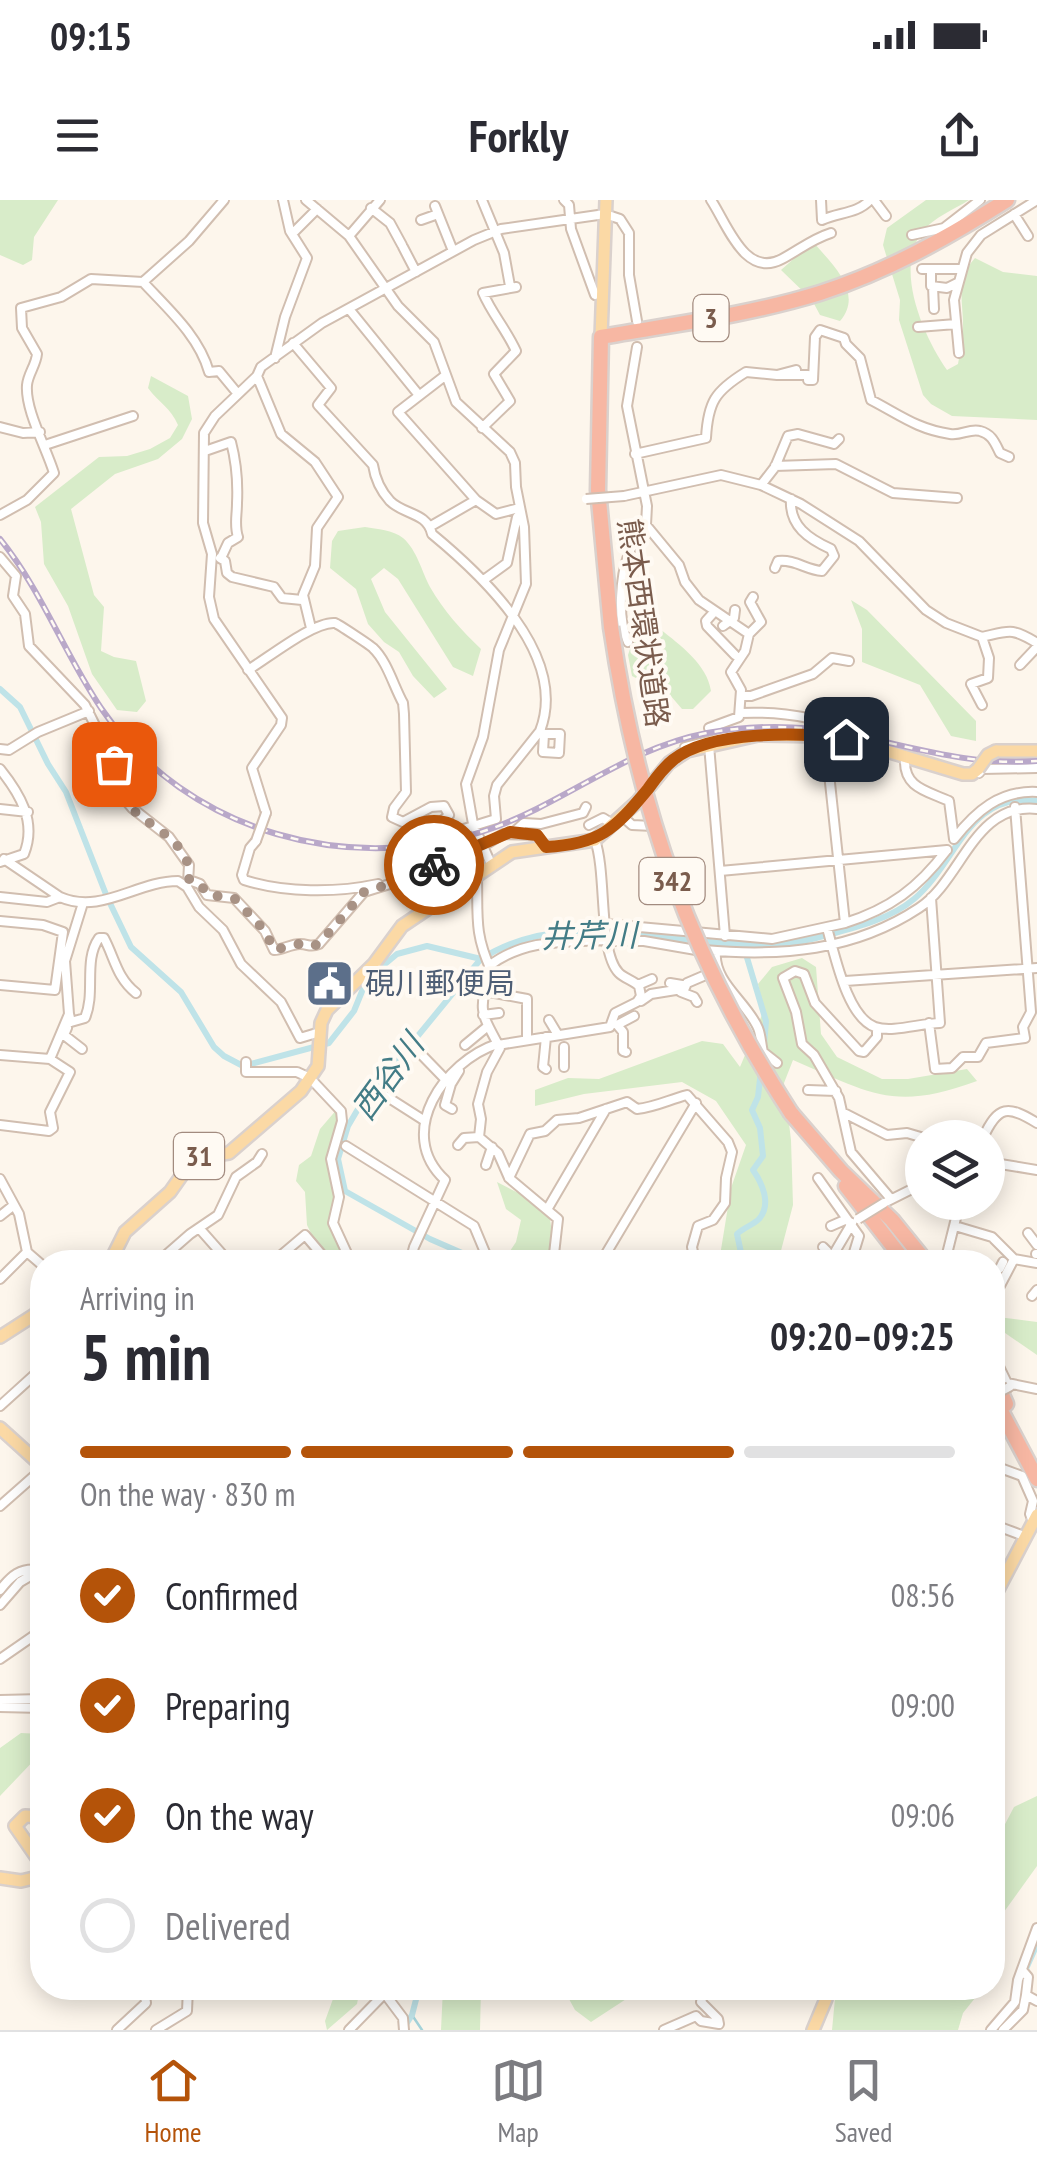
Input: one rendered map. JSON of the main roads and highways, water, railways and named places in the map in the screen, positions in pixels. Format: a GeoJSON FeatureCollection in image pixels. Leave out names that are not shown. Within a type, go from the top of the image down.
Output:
{"type":"FeatureCollection","features":[{"type":"Feature","properties":{"kind":"highway"},"geometry":{"type":"LineString","coordinates":[[953,235],[996,200]]}},
{"type":"Feature","properties":{"kind":"highway","name":"3"},"geometry":{"type":"LineString","coordinates":[[600,337],[733,314],[819,293],[917,254],[974,221],[1012,205]]}},
{"type":"Feature","properties":{"kind":"highway","name":"熊本西環状道路"},"geometry":{"type":"LineString","coordinates":[[600,337],[596,444],[611,627],[636,767],[668,872],[725,1002],[792,1114],[896,1250]]}},
{"type":"Feature","properties":{"kind":"highway"},"geometry":{"type":"LineString","coordinates":[[792,1114],[916,1250]]}},
{"type":"Feature","properties":{"kind":"highway"},"geometry":{"type":"LineString","coordinates":[[833,1170],[885,1250]]}},
{"type":"Feature","properties":{"kind":"highway"},"geometry":{"type":"LineString","coordinates":[[1005,1405],[1022,1449]]}},
{"type":"Feature","properties":{"kind":"highway"},"geometry":{"type":"LineString","coordinates":[[1005,1418],[1034,1472]]}},
{"type":"Feature","properties":{"kind":"highway"},"geometry":{"type":"LineString","coordinates":[[1005,1426],[1034,1472]]}},
{"type":"Feature","properties":{"kind":"main road","name":"342"},"geometry":{"type":"LineString","coordinates":[[600,337],[605,207]]}},
{"type":"Feature","properties":{"kind":"main road","name":"31"},"geometry":{"type":"LineString","coordinates":[[116,1250],[125,1232],[170,1192],[194,1158],[229,1153],[294,1098],[318,1066],[327,1010],[374,964],[402,926],[512,852],[594,840],[680,755],[709,745],[776,734],[825,736],[972,774],[996,751],[1037,751]]}},
{"type":"Feature","properties":{"kind":"main road"},"geometry":{"type":"LineString","coordinates":[[0,1337],[30,1318]]}},
{"type":"Feature","properties":{"kind":"main road"},"geometry":{"type":"LineString","coordinates":[[0,1428],[30,1457]]}},
{"type":"Feature","properties":{"kind":"main road"},"geometry":{"type":"LineString","coordinates":[[1005,1576],[1034,1519]]}},
{"type":"Feature","properties":{"kind":"main road"},"geometry":{"type":"LineString","coordinates":[[30,1816],[15,1826],[30,1848]]}},
{"type":"Feature","properties":{"kind":"main road"},"geometry":{"type":"LineString","coordinates":[[0,1878],[30,1879]]}},
{"type":"Feature","properties":{"kind":"main road"},"geometry":{"type":"LineString","coordinates":[[814,2030],[824,2000]]}},
{"type":"Feature","properties":{"kind":"waterway","name":"井芹川"},"geometry":{"type":"LineString","coordinates":[[0,689],[20,707],[66,792],[131,947],[181,992],[214,1047],[243,1066],[329,1043],[354,1011],[367,979],[397,954],[427,946],[481,959],[520,941],[561,932],[603,931],[732,944],[774,944],[816,938],[868,923],[914,899],[979,818],[994,807],[1013,801],[1037,801]]}},
{"type":"Feature","properties":{"kind":"waterway"},"geometry":{"type":"LineString","coordinates":[[745,951],[766,1021],[764,1045]]}},
{"type":"Feature","properties":{"kind":"waterway","name":"西谷川"},"geometry":{"type":"LineString","coordinates":[[455,1250],[345,1191],[338,1159],[358,1109],[480,960]]}},
{"type":"Feature","properties":{"kind":"waterway"},"geometry":{"type":"LineString","coordinates":[[740,1250],[737,1234],[759,1219],[765,1207],[762,1187],[753,1170],[763,1156],[760,1128],[752,1110],[761,1070]]}},
{"type":"Feature","properties":{"kind":"waterway"},"geometry":{"type":"LineString","coordinates":[[998,2030],[1019,2005],[1021,1980],[1037,1944]]}},
{"type":"Feature","properties":{"kind":"waterway"},"geometry":{"type":"LineString","coordinates":[[403,2029],[416,2000]]}},
{"type":"Feature","properties":{"kind":"waterway"},"geometry":{"type":"LineString","coordinates":[[412,2015],[422,2030]]}},
{"type":"Feature","properties":{"kind":"railway"},"geometry":{"type":"LineString","coordinates":[[0,539],[28,580],[101,708],[137,751],[179,787],[226,815],[277,834],[330,845],[385,848],[439,842],[520,817],[651,750],[678,740],[741,728],[809,728],[962,758],[1037,761]]}},
{"type":"Feature","properties":{"kind":"place","name":"硯川郵便局"},"geometry":{"type":"Point","coordinates":[330,984]}}]}
